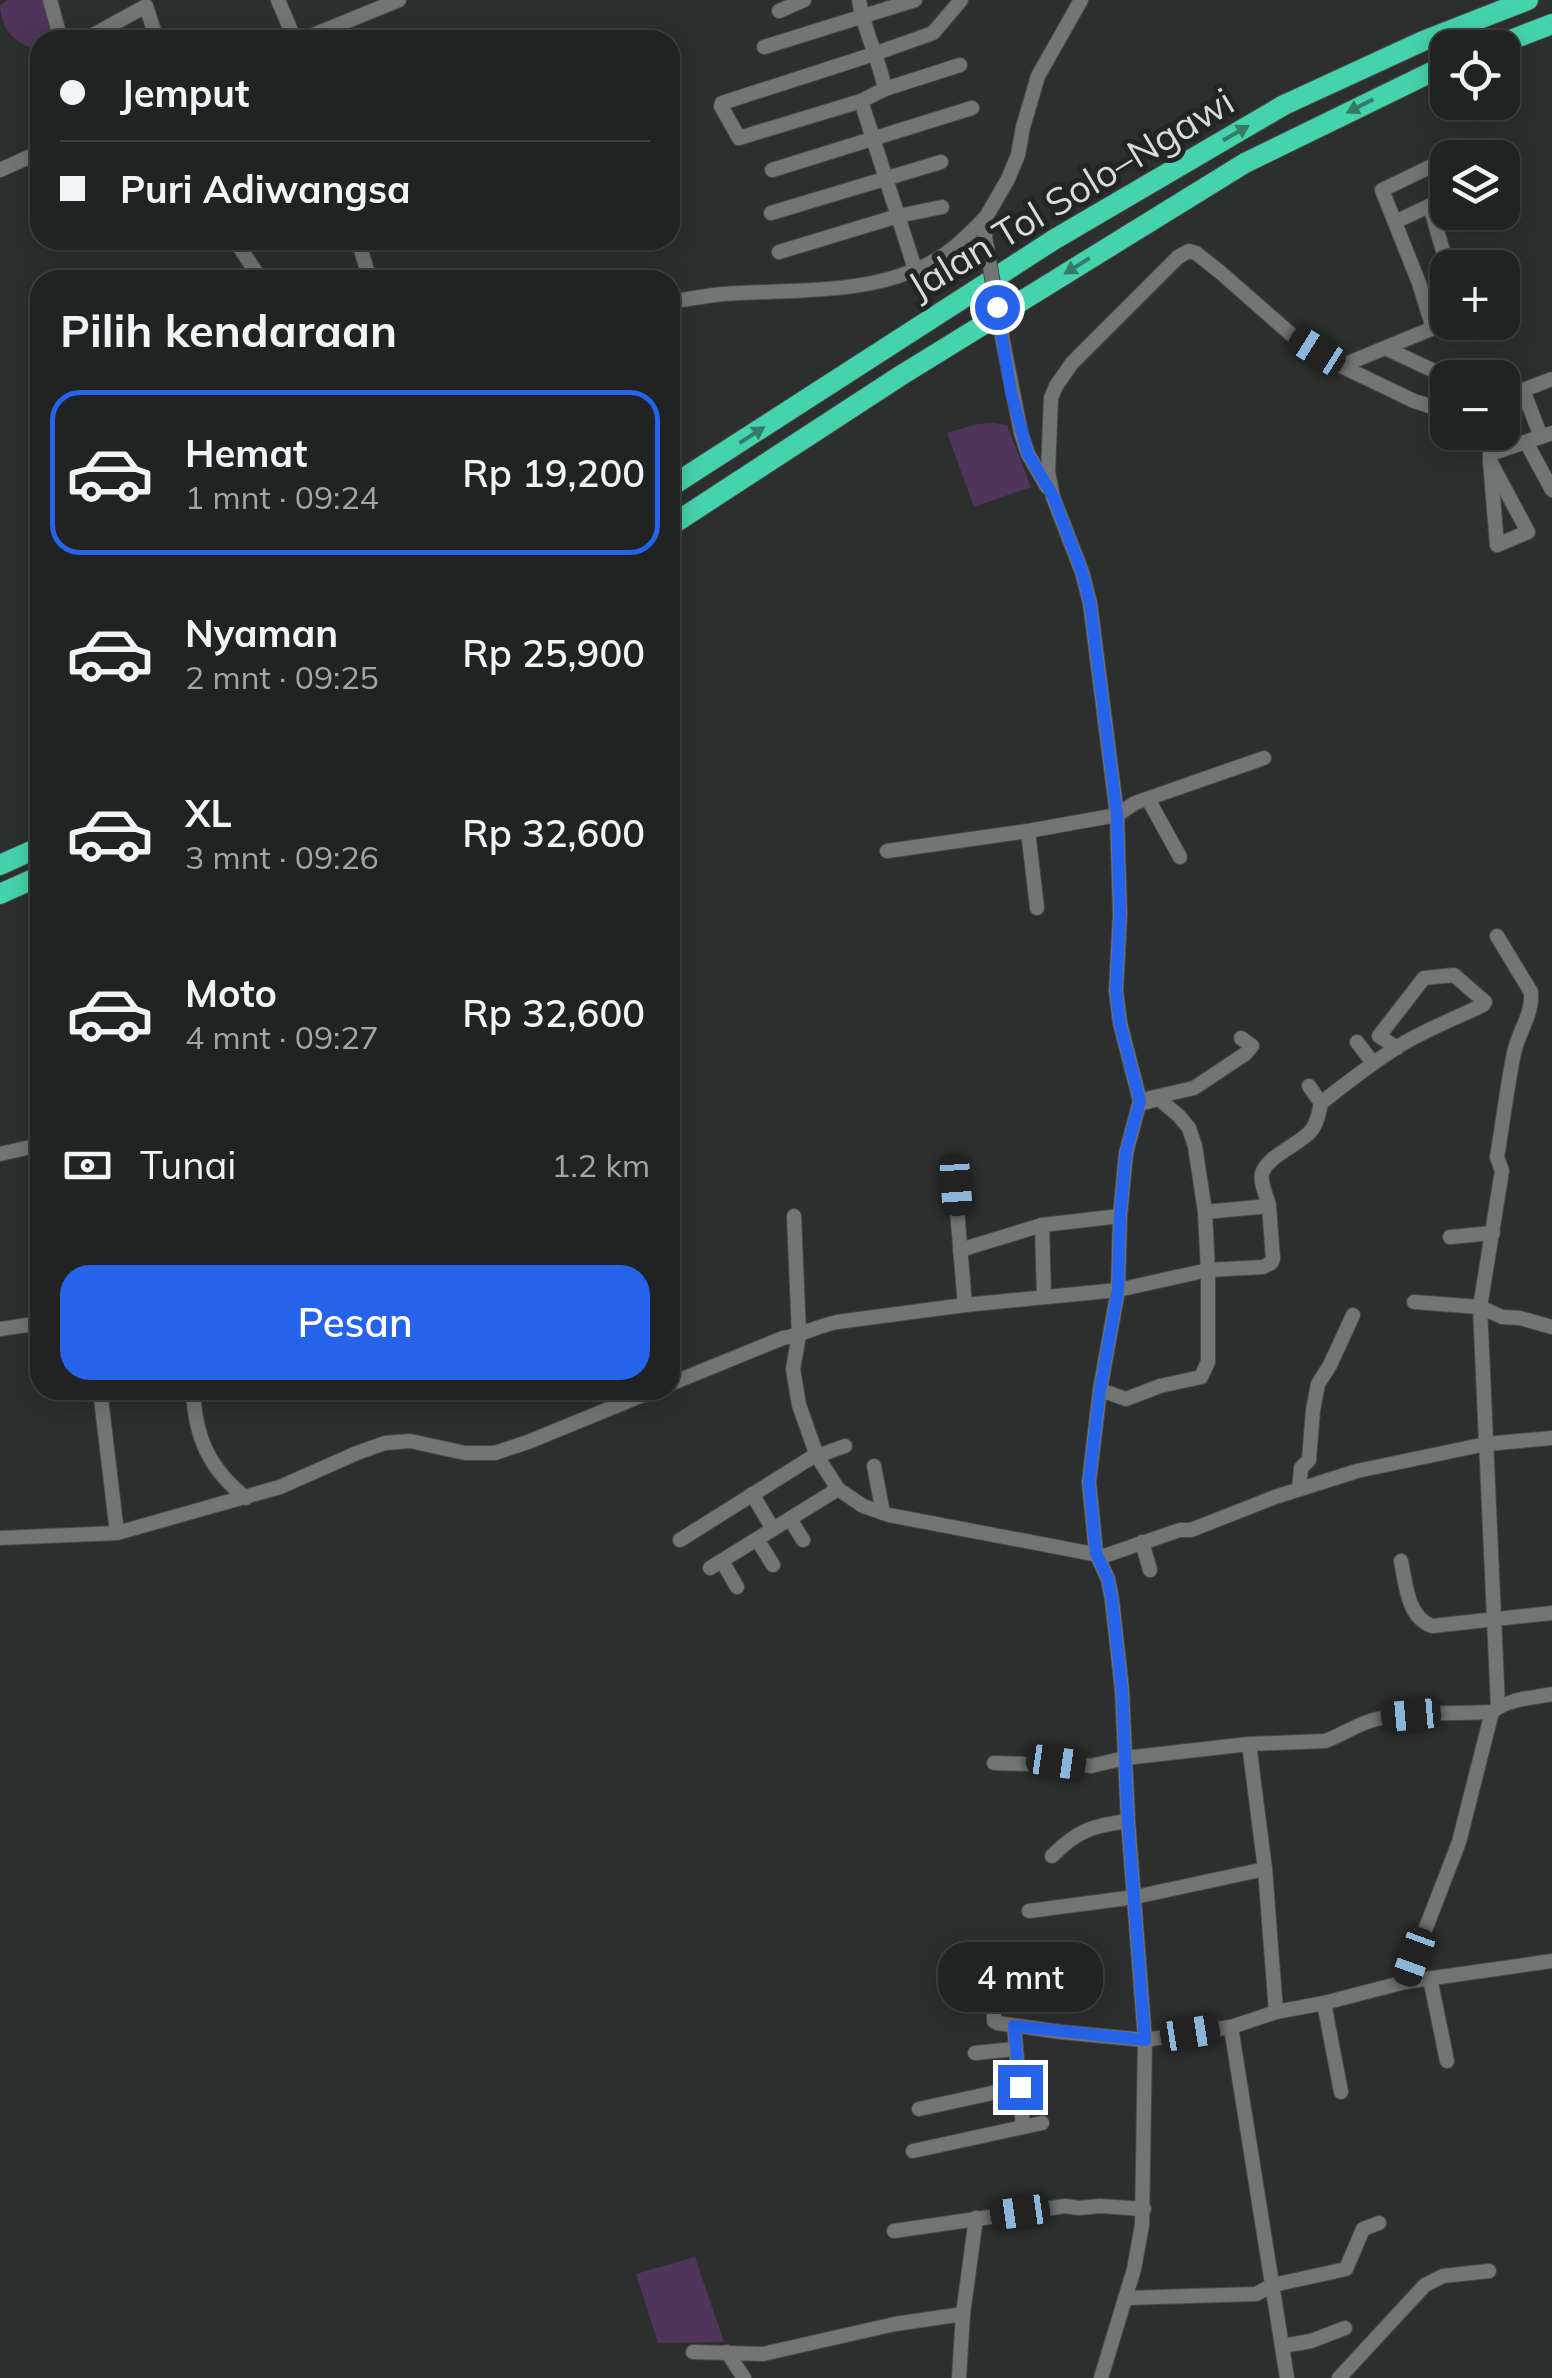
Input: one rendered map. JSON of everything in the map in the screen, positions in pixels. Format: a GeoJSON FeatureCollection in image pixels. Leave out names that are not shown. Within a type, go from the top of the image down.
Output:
{"type":"FeatureCollection","features":[{"type":"Feature","properties":{"kind":"highway","name":"Jalan Tol Solo–Ngawi"},"geometry":{"type":"LineString","coordinates":[[680,482],[1055,239],[1284,106],[1422,40],[1528,0]]}},
{"type":"Feature","properties":{"kind":"highway"},"geometry":{"type":"LineString","coordinates":[[1520,36],[1552,24]]}},
{"type":"Feature","properties":{"kind":"highway","name":"Jalan Tol Solo–Ngawi"},"geometry":{"type":"LineString","coordinates":[[680,519],[900,376],[1245,162],[1430,73]]}},
{"type":"Feature","properties":{"kind":"highway"},"geometry":{"type":"LineString","coordinates":[[0,866],[30,852]]}},
{"type":"Feature","properties":{"kind":"highway"},"geometry":{"type":"LineString","coordinates":[[0,894],[30,880]]}},
{"type":"Feature","properties":{"kind":"street"},"geometry":{"type":"LineString","coordinates":[[50,0],[58,30]]}},
{"type":"Feature","properties":{"kind":"street"},"geometry":{"type":"LineString","coordinates":[[278,0],[293,30]]}},
{"type":"Feature","properties":{"kind":"street"},"geometry":{"type":"LineString","coordinates":[[323,30],[399,0]]}},
{"type":"Feature","properties":{"kind":"street"},"geometry":{"type":"LineString","coordinates":[[778,11],[804,0]]}},
{"type":"Feature","properties":{"kind":"street"},"geometry":{"type":"LineString","coordinates":[[859,0],[885,89]]}},
{"type":"Feature","properties":{"kind":"street"},"geometry":{"type":"LineString","coordinates":[[764,47],[915,0]]}},
{"type":"Feature","properties":{"kind":"street"},"geometry":{"type":"LineString","coordinates":[[960,65],[742,139],[721,105],[937,31],[961,0]]}},
{"type":"Feature","properties":{"kind":"street"},"geometry":{"type":"LineString","coordinates":[[680,300],[718,294],[868,284],[915,270],[944,256],[986,217],[1008,179],[1018,156],[1038,76],[1081,0]]}},
{"type":"Feature","properties":{"kind":"street"},"geometry":{"type":"LineString","coordinates":[[102,30],[146,6],[154,30]]}},
{"type":"Feature","properties":{"kind":"street"},"geometry":{"type":"LineString","coordinates":[[861,101],[915,270]]}},
{"type":"Feature","properties":{"kind":"street"},"geometry":{"type":"LineString","coordinates":[[772,170],[972,108]]}},
{"type":"Feature","properties":{"kind":"street"},"geometry":{"type":"LineString","coordinates":[[0,170],[30,156]]}},
{"type":"Feature","properties":{"kind":"street"},"geometry":{"type":"LineString","coordinates":[[772,213],[941,162]]}},
{"type":"Feature","properties":{"kind":"street"},"geometry":{"type":"LineString","coordinates":[[1430,167],[1382,190],[1430,305]]}},
{"type":"Feature","properties":{"kind":"street"},"geometry":{"type":"LineString","coordinates":[[1396,222],[1430,206]]}},
{"type":"Feature","properties":{"kind":"street"},"geometry":{"type":"LineString","coordinates":[[779,252],[898,216],[942,207]]}},
{"type":"Feature","properties":{"kind":"street"},"geometry":{"type":"LineString","coordinates":[[986,217],[985,237],[1011,392],[1028,454],[1053,496]]}},
{"type":"Feature","properties":{"kind":"street"},"geometry":{"type":"LineString","coordinates":[[1102,2378],[1134,2269],[1144,2209],[1145,2040],[1122,1690],[1112,1600],[1096,1553],[1089,1482],[1118,1290],[1126,1152],[1140,1102],[1120,1024],[1116,991],[1120,914],[1117,815],[1090,603],[1053,496],[1048,472],[1048,407],[1072,362],[1183,253],[1190,251],[1294,336],[1341,366],[1430,406]]}},
{"type":"Feature","properties":{"kind":"street"},"geometry":{"type":"LineString","coordinates":[[1341,366],[1430,329]]}},
{"type":"Feature","properties":{"kind":"street"},"geometry":{"type":"LineString","coordinates":[[1385,348],[1430,369]]}},
{"type":"Feature","properties":{"kind":"street"},"geometry":{"type":"LineString","coordinates":[[1520,391],[1552,379]]}},
{"type":"Feature","properties":{"kind":"street"},"geometry":{"type":"LineString","coordinates":[[1523,390],[1552,490]]}},
{"type":"Feature","properties":{"kind":"street"},"geometry":{"type":"LineString","coordinates":[[1490,460],[1528,532],[1498,544],[1490,460],[1490,454],[1539,437]]}},
{"type":"Feature","properties":{"kind":"street"},"geometry":{"type":"LineString","coordinates":[[887,852],[1117,815],[1135,803],[1264,758]]}},
{"type":"Feature","properties":{"kind":"street"},"geometry":{"type":"LineString","coordinates":[[1148,800],[1180,857]]}},
{"type":"Feature","properties":{"kind":"street"},"geometry":{"type":"LineString","coordinates":[[1028,831],[1037,908]]}},
{"type":"Feature","properties":{"kind":"street"},"geometry":{"type":"LineString","coordinates":[[1405,1982],[1459,1842],[1495,1710],[1480,1307],[1502,1171],[1497,1157],[1515,1049],[1532,1001],[1497,936]]}},
{"type":"Feature","properties":{"kind":"street"},"geometry":{"type":"LineString","coordinates":[[680,1380],[783,1338],[836,1322],[1118,1290],[1208,1270],[1264,1267],[1273,1259],[1264,1171],[1312,1131],[1321,1103],[1373,1063],[1485,1002],[1454,975],[1424,978],[1379,1036],[1397,1048]]}},
{"type":"Feature","properties":{"kind":"street"},"geometry":{"type":"LineString","coordinates":[[1140,1102],[1194,1088],[1250,1050],[1252,1046],[1241,1038]]}},
{"type":"Feature","properties":{"kind":"street"},"geometry":{"type":"LineString","coordinates":[[1357,1042],[1373,1063]]}},
{"type":"Feature","properties":{"kind":"street"},"geometry":{"type":"LineString","coordinates":[[1309,1086],[1321,1103]]}},
{"type":"Feature","properties":{"kind":"street"},"geometry":{"type":"LineString","coordinates":[[1100,1390],[1126,1399],[1160,1386],[1194,1380],[1204,1374],[1208,1362],[1208,1270],[1196,1146],[1179,1116],[1159,1099],[1140,1102]]}},
{"type":"Feature","properties":{"kind":"street"},"geometry":{"type":"LineString","coordinates":[[0,1154],[30,1147]]}},
{"type":"Feature","properties":{"kind":"street"},"geometry":{"type":"LineString","coordinates":[[956,1186],[965,1305]]}},
{"type":"Feature","properties":{"kind":"street"},"geometry":{"type":"LineString","coordinates":[[1204,1212],[1269,1206]]}},
{"type":"Feature","properties":{"kind":"street"},"geometry":{"type":"LineString","coordinates":[[794,1216],[799,1335],[793,1369],[795,1387],[817,1455],[838,1489],[863,1506],[883,1513],[1104,1556],[1357,1471],[1486,1444],[1552,1438]]}},
{"type":"Feature","properties":{"kind":"street"},"geometry":{"type":"LineString","coordinates":[[960,1250],[1042,1225],[1120,1216]]}},
{"type":"Feature","properties":{"kind":"street"},"geometry":{"type":"LineString","coordinates":[[1042,1225],[1044,1296]]}},
{"type":"Feature","properties":{"kind":"street"},"geometry":{"type":"LineString","coordinates":[[1450,1238],[1493,1233]]}},
{"type":"Feature","properties":{"kind":"street"},"geometry":{"type":"LineString","coordinates":[[1414,1302],[1480,1307],[1502,1317],[1552,1327]]}},
{"type":"Feature","properties":{"kind":"street"},"geometry":{"type":"LineString","coordinates":[[1299,1490],[1301,1468],[1308,1460],[1318,1384],[1353,1315]]}},
{"type":"Feature","properties":{"kind":"street"},"geometry":{"type":"LineString","coordinates":[[0,1329],[30,1324]]}},
{"type":"Feature","properties":{"kind":"street"},"geometry":{"type":"LineString","coordinates":[[101,1400],[117,1533]]}},
{"type":"Feature","properties":{"kind":"street"},"geometry":{"type":"LineString","coordinates":[[194,1400],[206,1452],[218,1473],[246,1498]]}},
{"type":"Feature","properties":{"kind":"street"},"geometry":{"type":"LineString","coordinates":[[0,1538],[117,1533],[306,1478],[385,1443],[410,1441],[465,1453],[495,1453],[630,1400]]}},
{"type":"Feature","properties":{"kind":"street"},"geometry":{"type":"LineString","coordinates":[[680,1540],[817,1455],[845,1446]]}},
{"type":"Feature","properties":{"kind":"street"},"geometry":{"type":"LineString","coordinates":[[874,1466],[883,1513]]}},
{"type":"Feature","properties":{"kind":"street"},"geometry":{"type":"LineString","coordinates":[[737,1587],[716,1564],[838,1489]]}},
{"type":"Feature","properties":{"kind":"street"},"geometry":{"type":"LineString","coordinates":[[752,1494],[773,1529]]}},
{"type":"Feature","properties":{"kind":"street"},"geometry":{"type":"LineString","coordinates":[[790,1519],[803,1540]]}},
{"type":"Feature","properties":{"kind":"street"},"geometry":{"type":"LineString","coordinates":[[756,1540],[773,1565]]}},
{"type":"Feature","properties":{"kind":"street"},"geometry":{"type":"LineString","coordinates":[[1142,1542],[1150,1570]]}},
{"type":"Feature","properties":{"kind":"street"},"geometry":{"type":"LineString","coordinates":[[1401,1561],[1412,1608],[1417,1618],[1432,1626],[1552,1613]]}},
{"type":"Feature","properties":{"kind":"street"},"geometry":{"type":"LineString","coordinates":[[994,1763],[1092,1766],[1125,1758],[1248,1744],[1325,1741],[1379,1718],[1495,1710],[1552,1694]]}},
{"type":"Feature","properties":{"kind":"street"},"geometry":{"type":"LineString","coordinates":[[1248,1744],[1265,1869],[1276,2012]]}},
{"type":"Feature","properties":{"kind":"street"},"geometry":{"type":"LineString","coordinates":[[1052,1856],[1071,1839],[1096,1826],[1128,1822]]}},
{"type":"Feature","properties":{"kind":"street"},"geometry":{"type":"LineString","coordinates":[[1028,1911],[1134,1897],[1265,1869]]}},
{"type":"Feature","properties":{"kind":"street"},"geometry":{"type":"LineString","coordinates":[[994,2000],[994,2021],[1145,2040],[1230,2026],[1405,1982],[1552,1961]]}},
{"type":"Feature","properties":{"kind":"street"},"geometry":{"type":"LineString","coordinates":[[1430,1978],[1447,2061]]}},
{"type":"Feature","properties":{"kind":"street"},"geometry":{"type":"LineString","coordinates":[[1324,2002],[1341,2092]]}},
{"type":"Feature","properties":{"kind":"street"},"geometry":{"type":"LineString","coordinates":[[1014,2026],[1023,2128]]}},
{"type":"Feature","properties":{"kind":"street"},"geometry":{"type":"LineString","coordinates":[[1230,2026],[1288,2378]]}},
{"type":"Feature","properties":{"kind":"street"},"geometry":{"type":"LineString","coordinates":[[975,2053],[1015,2048]]}},
{"type":"Feature","properties":{"kind":"street"},"geometry":{"type":"LineString","coordinates":[[919,2109],[1020,2087]]}},
{"type":"Feature","properties":{"kind":"street"},"geometry":{"type":"LineString","coordinates":[[913,2151],[1042,2123]]}},
{"type":"Feature","properties":{"kind":"street"},"geometry":{"type":"LineString","coordinates":[[894,2231],[1065,2206],[1144,2209]]}},
{"type":"Feature","properties":{"kind":"street"},"geometry":{"type":"LineString","coordinates":[[958,2378],[976,2218]]}},
{"type":"Feature","properties":{"kind":"street"},"geometry":{"type":"LineString","coordinates":[[1125,2298],[1256,2294],[1273,2285],[1349,2272],[1363,2229],[1379,2223]]}},
{"type":"Feature","properties":{"kind":"street"},"geometry":{"type":"LineString","coordinates":[[1339,2378],[1424,2286],[1443,2276],[1489,2270]]}},
{"type":"Feature","properties":{"kind":"street"},"geometry":{"type":"LineString","coordinates":[[693,2352],[762,2354],[895,2324],[963,2314]]}},
{"type":"Feature","properties":{"kind":"street"},"geometry":{"type":"LineString","coordinates":[[1283,2346],[1311,2341],[1345,2328]]}},
{"type":"Feature","properties":{"kind":"street"},"geometry":{"type":"LineString","coordinates":[[727,2352],[744,2378]]}},
{"type":"Feature","properties":{"kind":"shaded area"},"geometry":{"type":"Polygon","coordinates":[[[7,0],[47,0],[55,30],[30,30],[30,47],[23,44],[7,30],[0,6],[7,0]]]}},
{"type":"Feature","properties":{"kind":"shaded area"},"geometry":{"type":"Polygon","coordinates":[[[992,423],[1007,425],[1031,487],[974,507],[947,433],[992,423]]]}},
{"type":"Feature","properties":{"kind":"shaded area"},"geometry":{"type":"Polygon","coordinates":[[[695,2257],[724,2342],[658,2343],[636,2274],[695,2257]]]}},
{"type":"Feature","properties":{"kind":"route"},"geometry":{"type":"LineString","coordinates":[[997,307],[1021,433],[1028,454],[1053,496],[1090,603],[1117,815],[1120,914],[1116,991],[1125,1048],[1140,1101],[1126,1152],[1118,1290],[1089,1482],[1096,1553],[1112,1600],[1122,1690],[1145,2040],[1014,2026],[1020,2087]]}}]}
